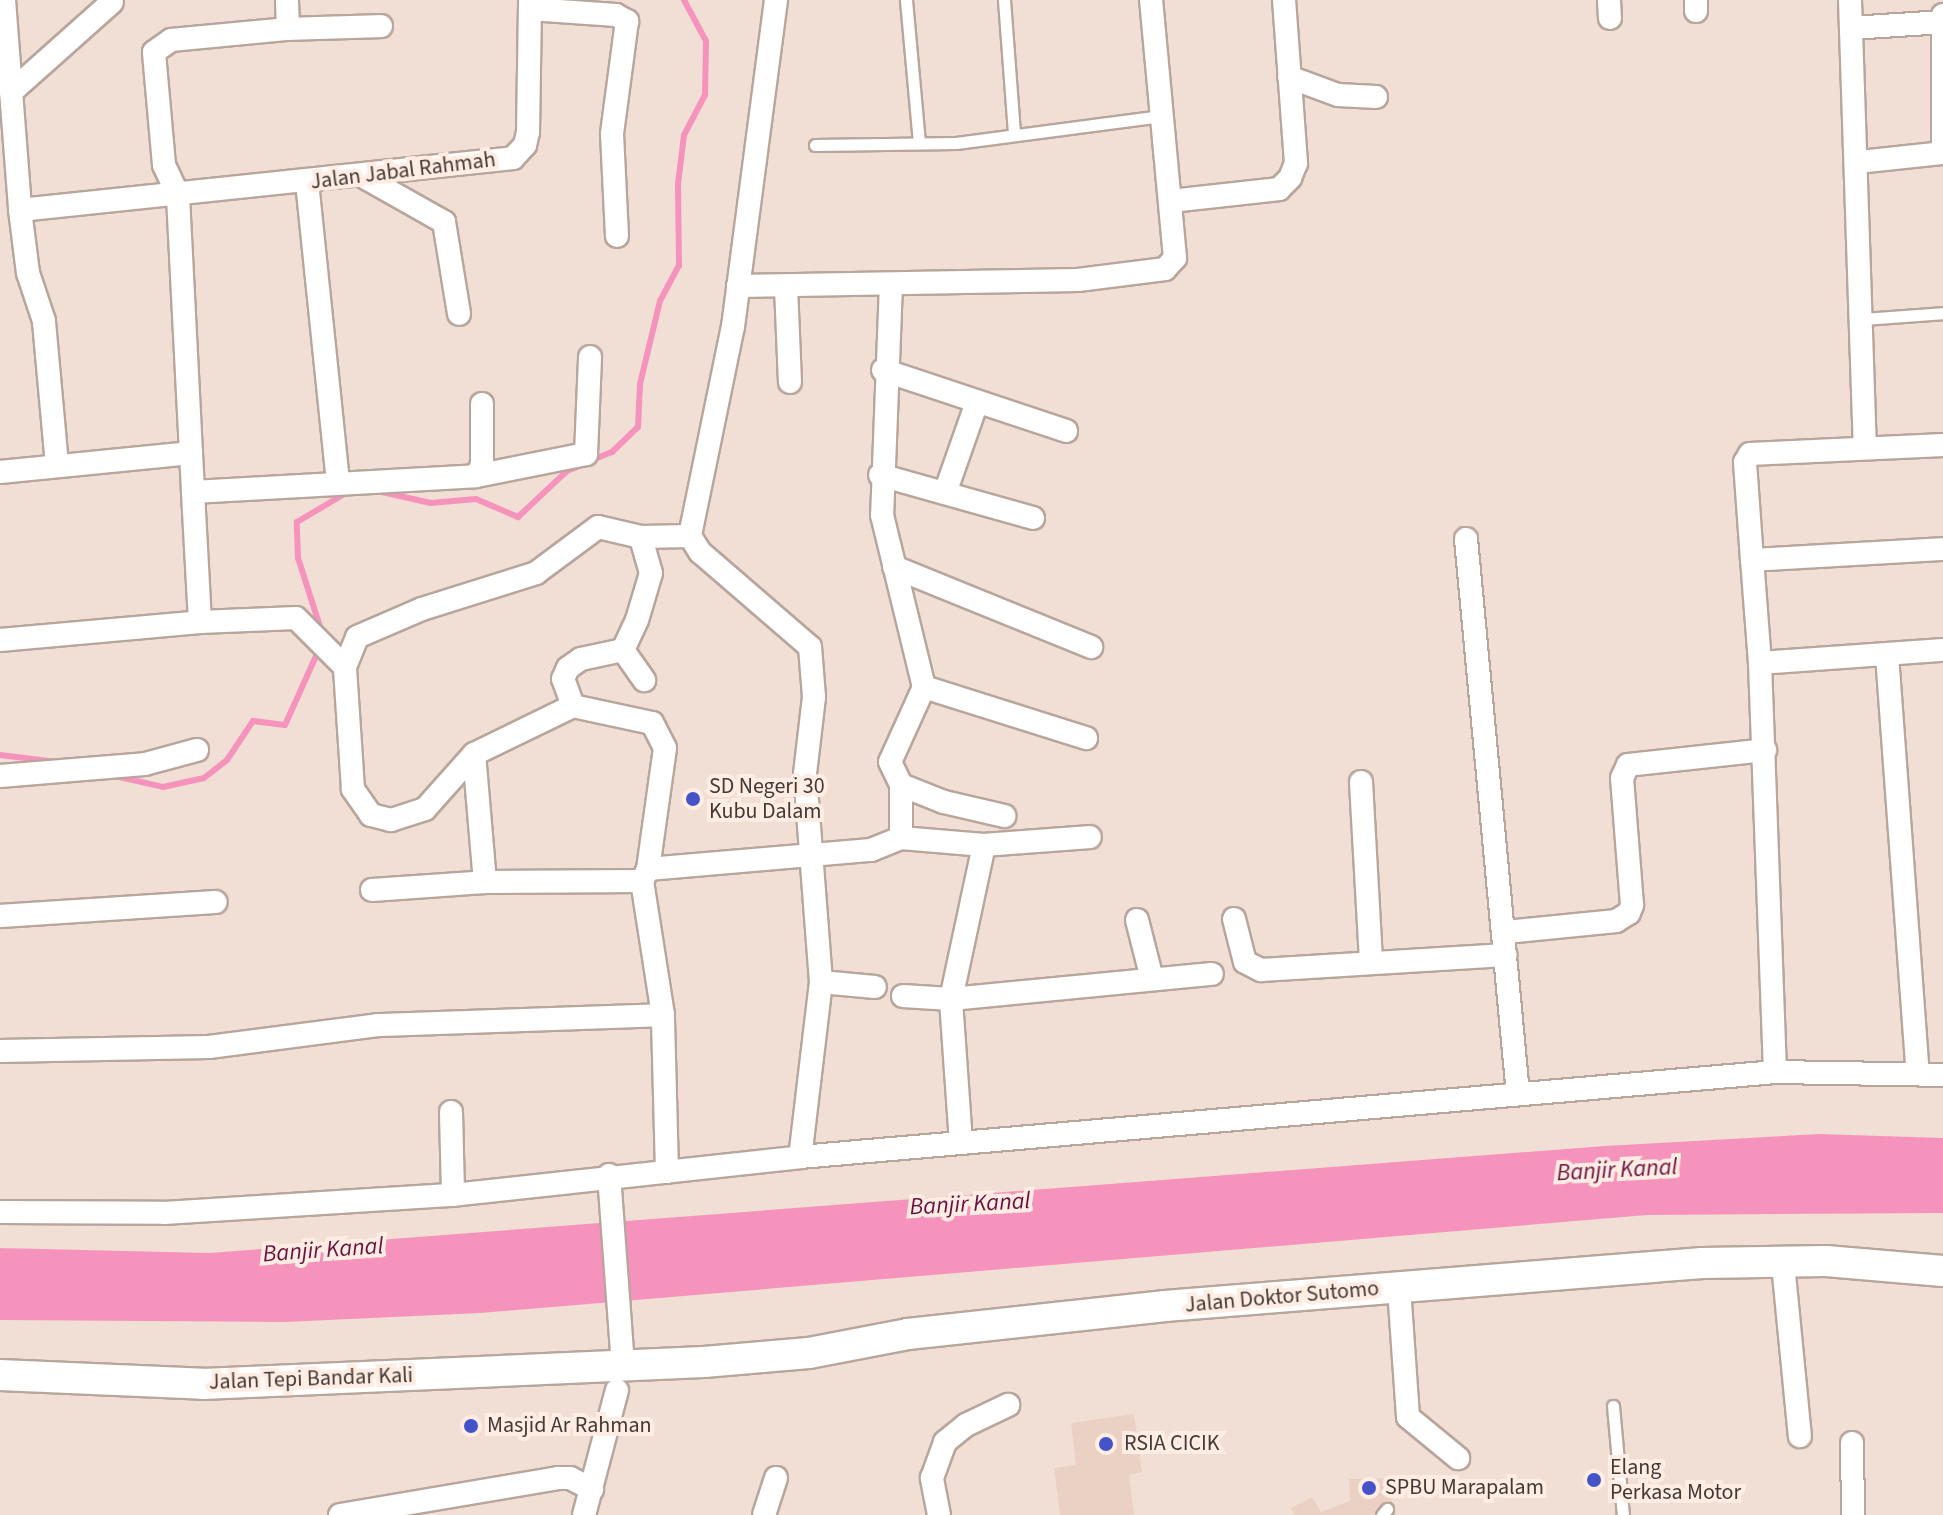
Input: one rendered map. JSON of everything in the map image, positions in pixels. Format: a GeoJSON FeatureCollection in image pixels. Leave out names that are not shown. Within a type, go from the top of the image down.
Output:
{"type":"FeatureCollection","features":[{"type":"Feature","properties":{"kind":"street"},"geometry":{"type":"LineString","coordinates":[[4,0],[20,210],[28,273],[44,321],[57,465]]}},
{"type":"Feature","properties":{"kind":"street"},"geometry":{"type":"LineString","coordinates":[[287,0],[288,29]]}},
{"type":"Feature","properties":{"kind":"street"},"geometry":{"type":"LineString","coordinates":[[776,0],[768,90],[738,286],[690,536],[700,552],[810,647],[814,697],[805,774],[815,857],[821,982],[800,1157]]}},
{"type":"Feature","properties":{"kind":"street"},"geometry":{"type":"LineString","coordinates":[[738,286],[891,284],[1155,273],[1175,258],[1151,0]]}},
{"type":"Feature","properties":{"kind":"street"},"geometry":{"type":"LineString","coordinates":[[1171,201],[1279,189],[1290,178],[1296,163],[1284,0]]}},
{"type":"Feature","properties":{"kind":"street"},"geometry":{"type":"LineString","coordinates":[[1850,0],[1859,162],[1865,447]]}},
{"type":"Feature","properties":{"kind":"street"},"geometry":{"type":"LineString","coordinates":[[11,92],[112,2]]}},
{"type":"Feature","properties":{"kind":"street"},"geometry":{"type":"LineString","coordinates":[[530,4],[616,15],[627,21],[612,134],[617,236]]}},
{"type":"Feature","properties":{"kind":"street","name":"Jalan Jabal Rahmah"},"geometry":{"type":"LineString","coordinates":[[20,210],[364,177],[519,154],[528,132],[530,4]]}},
{"type":"Feature","properties":{"kind":"street"},"geometry":{"type":"LineString","coordinates":[[1851,28],[1942,20],[1943,150],[1859,162]]}},
{"type":"Feature","properties":{"kind":"street"},"geometry":{"type":"LineString","coordinates":[[200,622],[178,195],[164,165],[153,58],[158,46],[171,40],[288,29],[381,26]]}},
{"type":"Feature","properties":{"kind":"street"},"geometry":{"type":"LineString","coordinates":[[1289,77],[1338,95],[1376,97]]}},
{"type":"Feature","properties":{"kind":"street"},"geometry":{"type":"LineString","coordinates":[[364,177],[444,222],[459,314]]}},
{"type":"Feature","properties":{"kind":"street"},"geometry":{"type":"LineString","coordinates":[[307,182],[338,483]]}},
{"type":"Feature","properties":{"kind":"street"},"geometry":{"type":"LineString","coordinates":[[891,284],[883,370],[880,475],[884,538],[924,687],[890,762],[901,785],[901,838]]}},
{"type":"Feature","properties":{"kind":"street"},"geometry":{"type":"LineString","coordinates":[[786,287],[790,382]]}},
{"type":"Feature","properties":{"kind":"street"},"geometry":{"type":"LineString","coordinates":[[193,492],[476,476],[586,454],[590,357]]}},
{"type":"Feature","properties":{"kind":"street"},"geometry":{"type":"LineString","coordinates":[[883,370],[1066,431]]}},
{"type":"Feature","properties":{"kind":"street"},"geometry":{"type":"LineString","coordinates":[[945,493],[977,402]]}},
{"type":"Feature","properties":{"kind":"street"},"geometry":{"type":"LineString","coordinates":[[476,476],[482,465],[482,404]]}},
{"type":"Feature","properties":{"kind":"street"},"geometry":{"type":"LineString","coordinates":[[1775,1072],[1765,750],[1747,456],[1943,445]]}},
{"type":"Feature","properties":{"kind":"street"},"geometry":{"type":"LineString","coordinates":[[0,472],[191,453]]}},
{"type":"Feature","properties":{"kind":"street"},"geometry":{"type":"LineString","coordinates":[[880,475],[1033,518]]}},
{"type":"Feature","properties":{"kind":"street"},"geometry":{"type":"LineString","coordinates":[[341,661],[357,637],[422,609],[536,573],[589,530],[608,526],[641,537],[690,536]]}},
{"type":"Feature","properties":{"kind":"street"},"geometry":{"type":"LineString","coordinates":[[623,650],[651,573],[641,537]]}},
{"type":"Feature","properties":{"kind":"street"},"geometry":{"type":"LineString","coordinates":[[1466,539],[1506,932],[1518,1094]]}},
{"type":"Feature","properties":{"kind":"street"},"geometry":{"type":"LineString","coordinates":[[1752,560],[1943,549]]}},
{"type":"Feature","properties":{"kind":"street"},"geometry":{"type":"LineString","coordinates":[[894,567],[1091,647]]}},
{"type":"Feature","properties":{"kind":"street"},"geometry":{"type":"LineString","coordinates":[[0,640],[200,622],[296,618],[310,627],[341,661],[353,789],[371,815],[391,820],[425,809],[474,754],[573,706],[642,718],[660,731],[663,784],[645,875],[663,1015],[667,1172]]}},
{"type":"Feature","properties":{"kind":"street"},"geometry":{"type":"LineString","coordinates":[[623,650],[644,680]]}},
{"type":"Feature","properties":{"kind":"street"},"geometry":{"type":"LineString","coordinates":[[573,706],[563,679],[568,668],[581,659],[623,650]]}},
{"type":"Feature","properties":{"kind":"street"},"geometry":{"type":"LineString","coordinates":[[1760,663],[1943,650]]}},
{"type":"Feature","properties":{"kind":"street"},"geometry":{"type":"LineString","coordinates":[[1887,655],[1918,1074]]}},
{"type":"Feature","properties":{"kind":"street"},"geometry":{"type":"LineString","coordinates":[[924,687],[1086,738]]}},
{"type":"Feature","properties":{"kind":"street"},"geometry":{"type":"LineString","coordinates":[[0,776],[145,764],[197,750]]}},
{"type":"Feature","properties":{"kind":"street"},"geometry":{"type":"LineString","coordinates":[[1506,932],[1616,921],[1629,913],[1632,905],[1622,778],[1628,765],[1765,750]]}},
{"type":"Feature","properties":{"kind":"street"},"geometry":{"type":"LineString","coordinates":[[474,754],[485,882]]}},
{"type":"Feature","properties":{"kind":"street"},"geometry":{"type":"LineString","coordinates":[[1361,782],[1371,963]]}},
{"type":"Feature","properties":{"kind":"street"},"geometry":{"type":"LineString","coordinates":[[901,785],[944,802],[1004,816]]}},
{"type":"Feature","properties":{"kind":"street"},"geometry":{"type":"LineString","coordinates":[[372,890],[645,875],[871,850],[901,838],[984,845],[1090,837]]}},
{"type":"Feature","properties":{"kind":"street"},"geometry":{"type":"LineString","coordinates":[[961,1143],[951,999],[984,845]]}},
{"type":"Feature","properties":{"kind":"street"},"geometry":{"type":"LineString","coordinates":[[0,916],[216,902]]}},
{"type":"Feature","properties":{"kind":"street"},"geometry":{"type":"LineString","coordinates":[[1234,919],[1245,962],[1261,970],[1506,955]]}},
{"type":"Feature","properties":{"kind":"street"},"geometry":{"type":"LineString","coordinates":[[1137,920],[1152,979]]}},
{"type":"Feature","properties":{"kind":"street"},"geometry":{"type":"LineString","coordinates":[[903,996],[951,999],[1212,974]]}},
{"type":"Feature","properties":{"kind":"street"},"geometry":{"type":"LineString","coordinates":[[821,982],[875,987]]}},
{"type":"Feature","properties":{"kind":"street"},"geometry":{"type":"LineString","coordinates":[[0,1051],[209,1047],[378,1025],[663,1015]]}},
{"type":"Feature","properties":{"kind":"street"},"geometry":{"type":"LineString","coordinates":[[0,1212],[164,1213],[453,1195],[800,1157],[1775,1072],[1943,1075]]}},
{"type":"Feature","properties":{"kind":"street"},"geometry":{"type":"LineString","coordinates":[[451,1112],[453,1195]]}},
{"type":"Feature","properties":{"kind":"street"},"geometry":{"type":"LineString","coordinates":[[584,1515],[621,1364],[610,1176]]}},
{"type":"Feature","properties":{"kind":"street","name":"Jalan Doktor Sutomo"},"geometry":{"type":"LineString","coordinates":[[621,1364],[809,1353],[908,1334],[1702,1263],[1826,1261],[1943,1271]]}},
{"type":"Feature","properties":{"kind":"street"},"geometry":{"type":"LineString","coordinates":[[1783,1264],[1800,1436]]}},
{"type":"Feature","properties":{"kind":"street"},"geometry":{"type":"LineString","coordinates":[[1399,1288],[1408,1417],[1458,1458]]}},
{"type":"Feature","properties":{"kind":"street","name":"Jalan Tepi Bandar Kali"},"geometry":{"type":"LineString","coordinates":[[0,1375],[203,1384],[621,1364]]}},
{"type":"Feature","properties":{"kind":"street"},"geometry":{"type":"LineString","coordinates":[[939,1515],[932,1478],[945,1442],[966,1425],[1008,1405]]}},
{"type":"Feature","properties":{"kind":"street"},"geometry":{"type":"LineString","coordinates":[[1852,1443],[1853,1515]]}},
{"type":"Feature","properties":{"kind":"street"},"geometry":{"type":"LineString","coordinates":[[340,1515],[558,1478],[570,1478],[592,1489]]}},
{"type":"Feature","properties":{"kind":"street"},"geometry":{"type":"LineString","coordinates":[[764,1515],[776,1478]]}},
{"type":"Feature","properties":{"kind":"lane"},"geometry":{"type":"LineString","coordinates":[[906,0],[919,142]]}},
{"type":"Feature","properties":{"kind":"lane"},"geometry":{"type":"LineString","coordinates":[[1004,0],[1014,134]]}},
{"type":"Feature","properties":{"kind":"lane"},"geometry":{"type":"LineString","coordinates":[[815,145],[919,142],[1161,116]]}},
{"type":"Feature","properties":{"kind":"lane"},"geometry":{"type":"LineString","coordinates":[[1862,319],[1943,313]]}},
{"type":"Feature","properties":{"kind":"lane"},"geometry":{"type":"LineString","coordinates":[[1613,1406],[1623,1515]]}},
{"type":"Feature","properties":{"kind":"shaded area","name":"RSIA CICIK"},"geometry":{"type":"Polygon","coordinates":[[[1134,1414],[1142,1472],[1129,1475],[1134,1515],[1060,1515],[1054,1468],[1076,1465],[1071,1423],[1134,1414]]]}},
{"type":"Feature","properties":{"kind":"shaded area","name":"SPBU Marapalam"},"geometry":{"type":"Polygon","coordinates":[[[1385,1478],[1396,1515],[1294,1515],[1291,1508],[1312,1497],[1321,1512],[1350,1501],[1349,1479],[1385,1478]]]}},
{"type":"Feature","properties":{"kind":"water","name":"Banjir Kanal"},"geometry":{"type":"Polygon","coordinates":[[[1819,1134],[1943,1138],[1943,1213],[1647,1215],[480,1313],[285,1322],[0,1320],[0,1248],[209,1253],[1605,1146],[1819,1134]]]}},
{"type":"Feature","properties":{"kind":"waterway"},"geometry":{"type":"LineString","coordinates":[[592,460],[612,452],[638,427],[640,384],[660,301],[679,266],[678,184],[684,135],[705,95],[706,41],[684,0]]}},
{"type":"Feature","properties":{"kind":"waterway"},"geometry":{"type":"LineString","coordinates":[[382,492],[431,503],[476,499],[518,517],[567,471],[581,465]]}},
{"type":"Feature","properties":{"kind":"waterway"},"geometry":{"type":"LineString","coordinates":[[322,633],[298,558],[297,522],[346,493]]}},
{"type":"Feature","properties":{"kind":"waterway"},"geometry":{"type":"LineString","coordinates":[[115,776],[163,787],[204,778],[227,760],[253,721],[285,725],[320,647]]}},
{"type":"Feature","properties":{"kind":"waterway"},"geometry":{"type":"LineString","coordinates":[[0,755],[57,762]]}},
{"type":"Feature","properties":{"kind":"place","name":"SD Negeri 30 Kubu Dalam"},"geometry":{"type":"Point","coordinates":[693,799]}},
{"type":"Feature","properties":{"kind":"place","name":"Masjid Ar Rahman"},"geometry":{"type":"Point","coordinates":[471,1426]}},
{"type":"Feature","properties":{"kind":"place","name":"RSIA CICIK"},"geometry":{"type":"Point","coordinates":[1106,1444]}},
{"type":"Feature","properties":{"kind":"place","name":"Elang Perkasa Motor"},"geometry":{"type":"Point","coordinates":[1594,1480]}},
{"type":"Feature","properties":{"kind":"place","name":"SPBU Marapalam"},"geometry":{"type":"Point","coordinates":[1369,1488]}}]}
